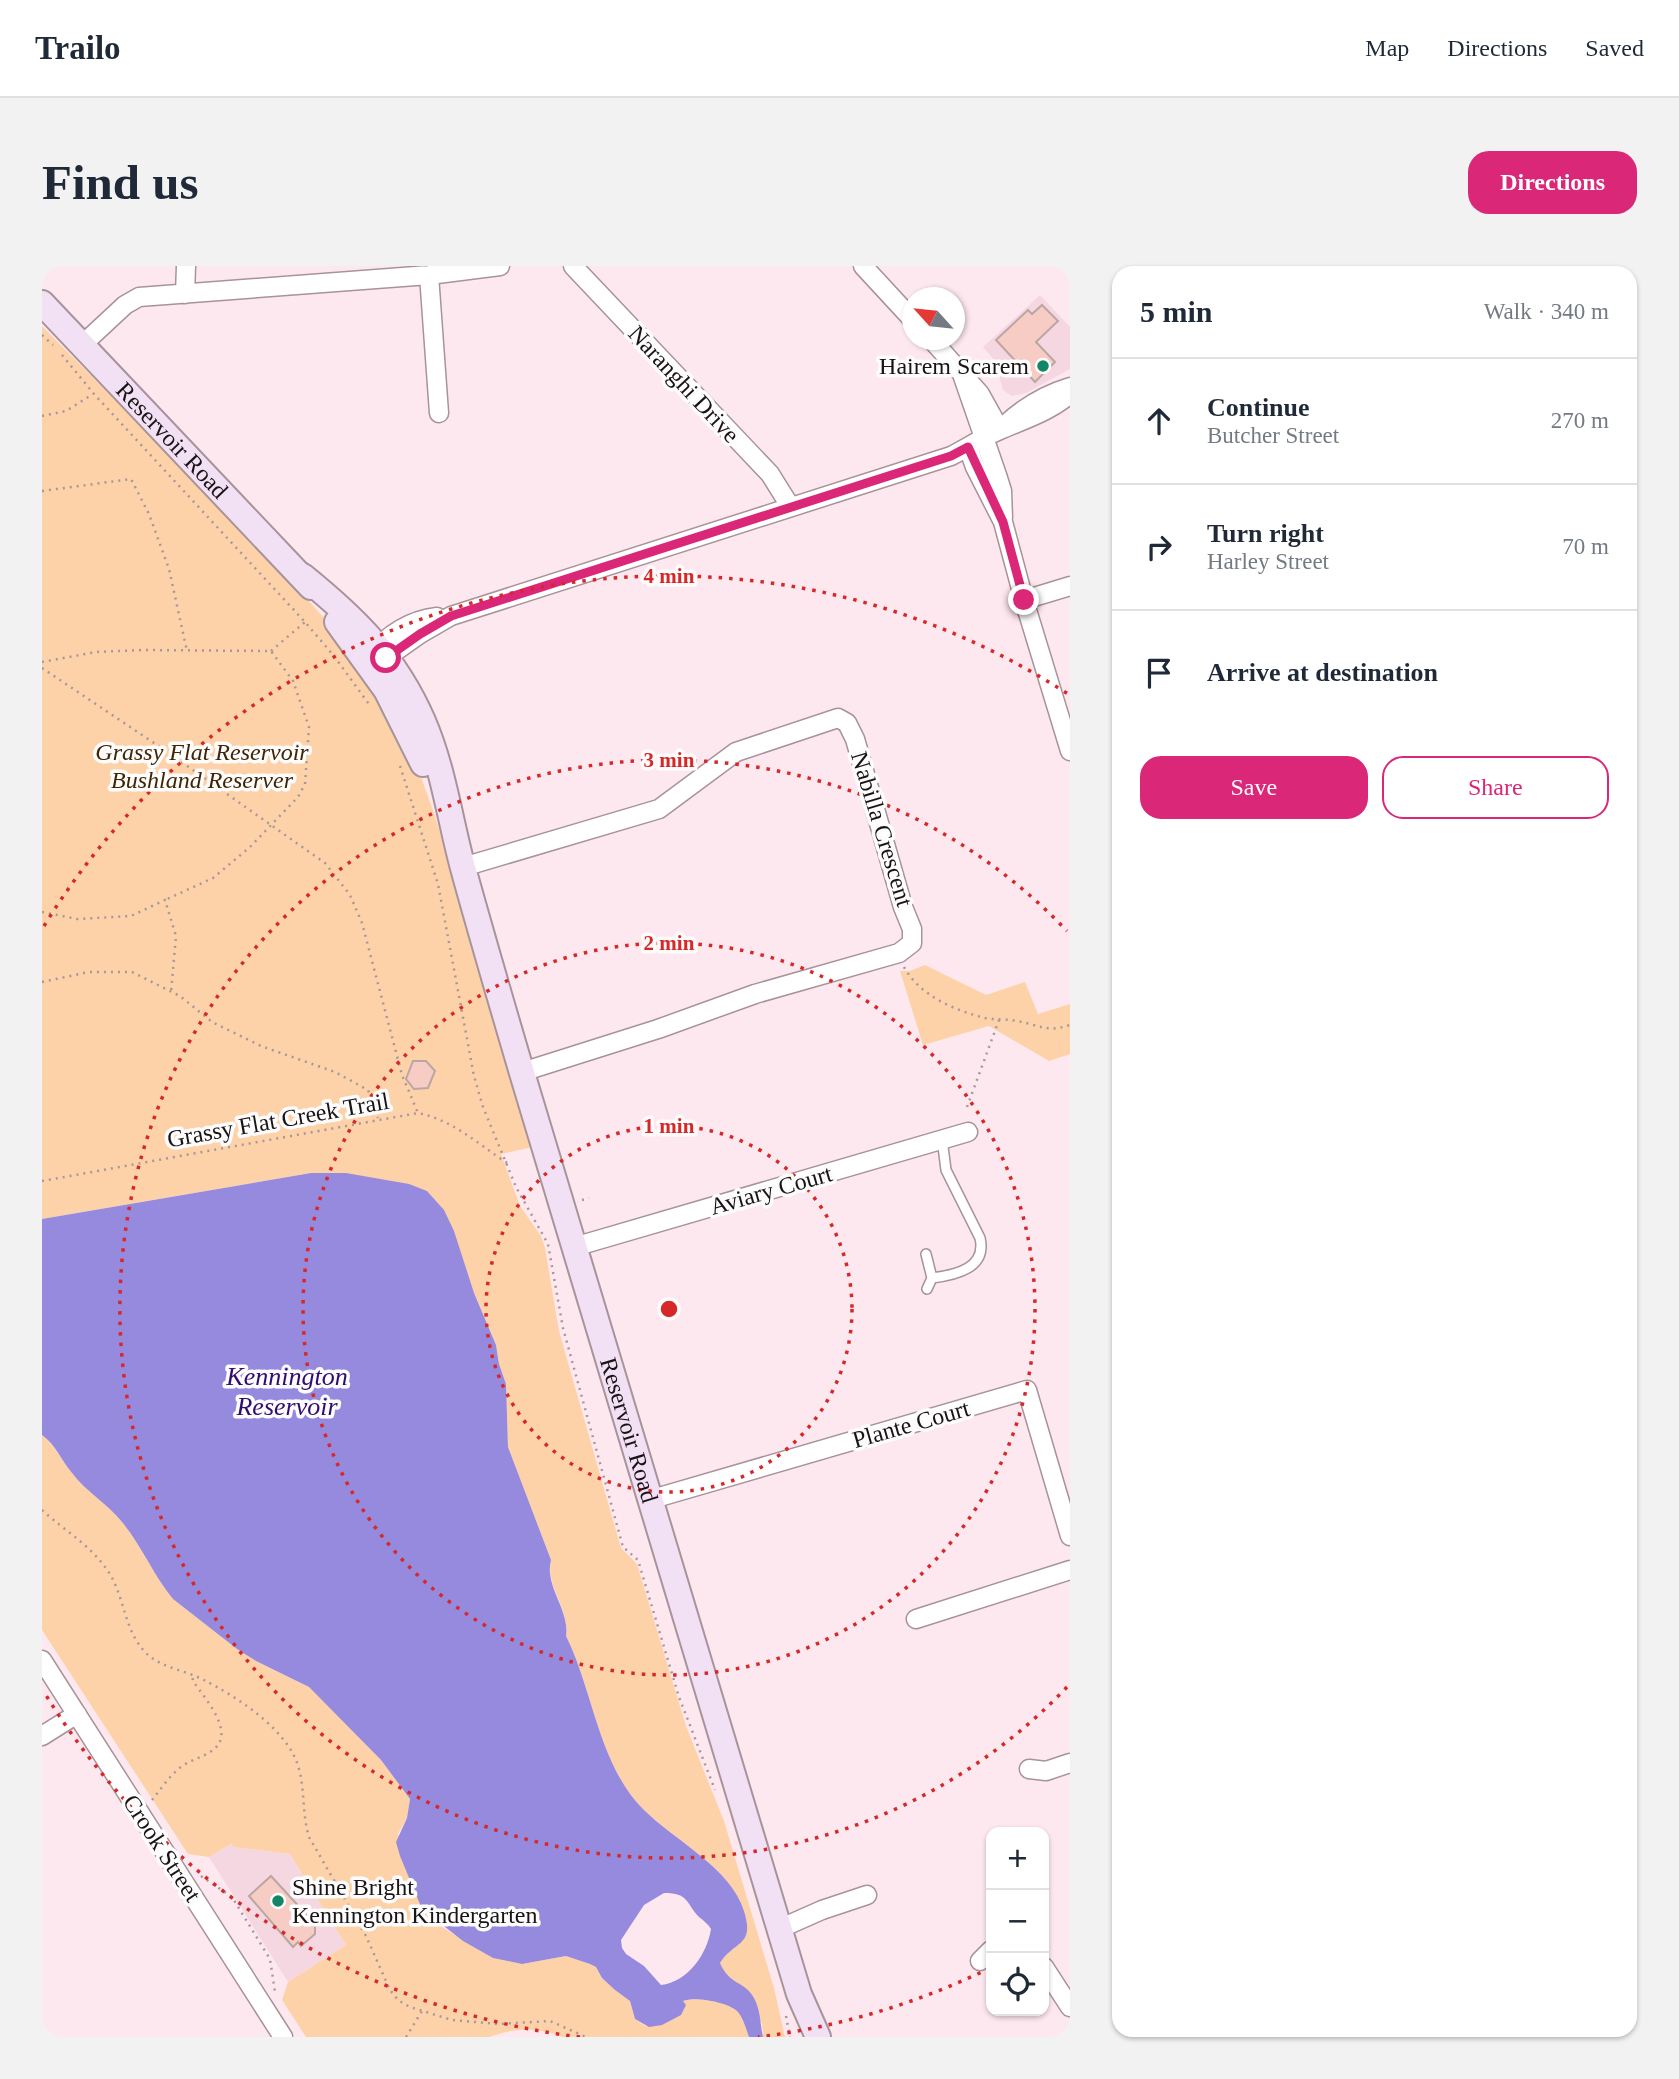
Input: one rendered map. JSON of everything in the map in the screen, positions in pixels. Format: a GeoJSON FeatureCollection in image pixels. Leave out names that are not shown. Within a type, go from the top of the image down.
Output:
{"type":"FeatureCollection","features":[{"type":"Feature","properties":{"kind":"main road","name":"Reservoir Road"},"geometry":{"type":"LineString","coordinates":[[42,303],[377,656],[386,690],[410,735],[463,867],[649,1500],[779,1929],[799,1993],[818,2037]]}},
{"type":"Feature","properties":{"kind":"main road","name":"Reservoir Road"},"geometry":{"type":"LineString","coordinates":[[799,1993],[807,2037]]}},
{"type":"Feature","properties":{"kind":"street"},"geometry":{"type":"LineString","coordinates":[[185,294],[186,266]]}},
{"type":"Feature","properties":{"kind":"street"},"geometry":{"type":"LineString","coordinates":[[82,345],[133,300],[139,298],[429,275],[500,266]]}},
{"type":"Feature","properties":{"kind":"street","name":"Naranghi Drive"},"geometry":{"type":"LineString","coordinates":[[573,266],[770,474],[790,506]]}},
{"type":"Feature","properties":{"kind":"street"},"geometry":{"type":"LineString","coordinates":[[863,266],[902,308]]}},
{"type":"Feature","properties":{"kind":"street"},"geometry":{"type":"LineString","coordinates":[[429,275],[439,413]]}},
{"type":"Feature","properties":{"kind":"street"},"geometry":{"type":"LineString","coordinates":[[940,350],[980,394],[992,434],[1002,491],[1003,522]]}},
{"type":"Feature","properties":{"kind":"street"},"geometry":{"type":"LineString","coordinates":[[992,434],[1023,409],[1070,387]]}},
{"type":"Feature","properties":{"kind":"street"},"geometry":{"type":"LineString","coordinates":[[377,656],[399,630],[414,622],[425,618],[451,616],[951,456],[992,434],[1030,419],[1058,404],[1070,394]]}},
{"type":"Feature","properties":{"kind":"street"},"geometry":{"type":"LineString","coordinates":[[968,447],[1003,522],[1070,751]]}},
{"type":"Feature","properties":{"kind":"street"},"geometry":{"type":"LineString","coordinates":[[1024,600],[1070,586]]}},
{"type":"Feature","properties":{"kind":"street","name":"Nabilla Crescent"},"geometry":{"type":"LineString","coordinates":[[463,867],[659,809],[736,752],[833,719],[843,719],[848,723],[855,739],[912,929],[912,943],[899,953]]}},
{"type":"Feature","properties":{"kind":"street"},"geometry":{"type":"LineString","coordinates":[[522,1072],[659,1029],[755,994],[899,953]]}},
{"type":"Feature","properties":{"kind":"street","name":"Aviary Court"},"geometry":{"type":"LineString","coordinates":[[574,1247],[968,1132]]}},
{"type":"Feature","properties":{"kind":"street","name":"Plante Court"},"geometry":{"type":"LineString","coordinates":[[649,1500],[1027,1390],[1070,1536]]}},
{"type":"Feature","properties":{"kind":"street"},"geometry":{"type":"LineString","coordinates":[[916,1619],[1070,1570]]}},
{"type":"Feature","properties":{"kind":"street","name":"Crook Street"},"geometry":{"type":"LineString","coordinates":[[42,1660],[283,2037]]}},
{"type":"Feature","properties":{"kind":"street"},"geometry":{"type":"LineString","coordinates":[[42,1736],[77,1714]]}},
{"type":"Feature","properties":{"kind":"street"},"geometry":{"type":"LineString","coordinates":[[1029,1769],[1046,1771],[1070,1763]]}},
{"type":"Feature","properties":{"kind":"street"},"geometry":{"type":"LineString","coordinates":[[779,1929],[822,1910],[867,1895]]}},
{"type":"Feature","properties":{"kind":"street"},"geometry":{"type":"LineString","coordinates":[[1049,1975],[1070,2007]]}},
{"type":"Feature","properties":{"kind":"lane"},"geometry":{"type":"LineString","coordinates":[[932,1278],[972,1267],[978,1262],[982,1247],[946,1170],[942,1139]]}},
{"type":"Feature","properties":{"kind":"lane"},"geometry":{"type":"LineString","coordinates":[[926,1254],[932,1278],[927,1289]]}},
{"type":"Feature","properties":{"kind":"path"},"geometry":{"type":"LineString","coordinates":[[42,335],[305,622],[334,656],[376,715]]}},
{"type":"Feature","properties":{"kind":"path"},"geometry":{"type":"LineString","coordinates":[[42,416],[66,411],[94,394]]}},
{"type":"Feature","properties":{"kind":"path"},"geometry":{"type":"LineString","coordinates":[[42,491],[131,478],[149,514],[169,569],[187,651]]}},
{"type":"Feature","properties":{"kind":"path"},"geometry":{"type":"LineString","coordinates":[[42,662],[96,652],[271,651],[305,622]]}},
{"type":"Feature","properties":{"kind":"path"},"geometry":{"type":"LineString","coordinates":[[42,912],[77,919],[131,916],[212,878],[250,847],[298,797],[304,784],[309,727],[293,681],[271,651]]}},
{"type":"Feature","properties":{"kind":"path"},"geometry":{"type":"LineString","coordinates":[[42,668],[326,863],[350,895],[362,923],[402,1075],[418,1112]]}},
{"type":"Feature","properties":{"kind":"path"},"geometry":{"type":"LineString","coordinates":[[399,761],[438,884],[474,1076],[483,1107],[524,1204],[536,1219],[548,1244],[563,1328],[623,1547],[638,1560],[679,1697],[718,1795]]}},
{"type":"Feature","properties":{"kind":"path"},"geometry":{"type":"LineString","coordinates":[[165,900],[176,936],[171,992]]}},
{"type":"Feature","properties":{"kind":"path"},"geometry":{"type":"LineString","coordinates":[[899,953],[912,980],[943,1003],[986,1018],[1019,1021],[1048,1030],[1070,1025]]}},
{"type":"Feature","properties":{"kind":"path"},"geometry":{"type":"LineString","coordinates":[[42,982],[89,972],[132,972],[180,996],[212,1022],[261,1046],[335,1072],[368,1090],[378,1118]]}},
{"type":"Feature","properties":{"kind":"path"},"geometry":{"type":"LineString","coordinates":[[967,1107],[999,1020]]}},
{"type":"Feature","properties":{"kind":"path","name":"Grassy Flat Creek Trail"},"geometry":{"type":"LineString","coordinates":[[42,1181],[418,1112],[435,1116],[456,1127],[507,1163]]}},
{"type":"Feature","properties":{"kind":"path"},"geometry":{"type":"LineString","coordinates":[[42,1510],[87,1545],[102,1562],[113,1579],[131,1630],[145,1652],[160,1663],[192,1674],[239,1700],[274,1729],[285,1743],[300,1770],[304,1822],[316,1851],[366,1936],[390,1990],[398,2000],[422,2011],[468,2022],[498,2024],[550,2021],[586,2037]]}},
{"type":"Feature","properties":{"kind":"path"},"geometry":{"type":"LineString","coordinates":[[139,1812],[179,1768],[209,1753],[221,1739],[218,1718],[193,1681],[192,1674]]}},
{"type":"Feature","properties":{"kind":"path"},"geometry":{"type":"LineString","coordinates":[[196,1872],[232,1897],[270,1959],[277,1999]]}},
{"type":"Feature","properties":{"kind":"path"},"geometry":{"type":"LineString","coordinates":[[406,2037],[422,2011]]}},
{"type":"Feature","properties":{"kind":"path"},"geometry":{"type":"LineString","coordinates":[[786,2015],[790,2037]]}},
{"type":"Feature","properties":{"kind":"shaded area"},"geometry":{"type":"Polygon","coordinates":[[[1040,295],[1070,327],[1070,369],[1026,393],[1012,396],[1003,390],[995,361],[983,347],[1040,295]]]}},
{"type":"Feature","properties":{"kind":"shaded area","name":"Shine Bright Kennington Kindergarten"},"geometry":{"type":"Polygon","coordinates":[[[231,1844],[234,1847],[290,1854],[346,1945],[288,1982],[209,1857],[231,1844]]]}},
{"type":"Feature","properties":{"kind":"green space","name":"Grassy Flat Reservoir Bushland Reserver"},"geometry":{"type":"Polygon","coordinates":[[[42,326],[266,553],[333,628],[414,757],[436,819],[533,1147],[501,1154],[520,1206],[541,1236],[545,1248],[559,1331],[621,1548],[637,1564],[686,1726],[724,1821],[774,1988],[785,2037],[763,2037],[762,2023],[734,1983],[725,1975],[720,1963],[742,1942],[747,1931],[744,1911],[737,1896],[715,1868],[644,1810],[629,1792],[607,1750],[566,1636],[565,1616],[551,1579],[551,1560],[508,1447],[506,1384],[496,1345],[474,1293],[311,1173],[42,1219],[42,326]]]}},
{"type":"Feature","properties":{"kind":"green space"},"geometry":{"type":"Polygon","coordinates":[[[925,965],[986,995],[1025,982],[1038,1014],[1070,1004],[1070,1054],[1049,1061],[989,1026],[923,1045],[900,971],[910,971],[925,965]]]}},
{"type":"Feature","properties":{"kind":"green space"},"geometry":{"type":"Polygon","coordinates":[[[42,1435],[78,1480],[122,1522],[173,1599],[237,1649],[309,1687],[381,1760],[410,1799],[407,1818],[398,1834],[422,1909],[442,1927],[493,1958],[522,1964],[566,1956],[590,1964],[596,1967],[602,1978],[630,2001],[635,2019],[645,2026],[677,2016],[685,2007],[683,2001],[703,2000],[726,2005],[737,2011],[749,2037],[562,2037],[526,2030],[490,2037],[306,2037],[282,2000],[288,1982],[346,1945],[290,1854],[234,1847],[231,1844],[209,1857],[188,1854],[42,1630],[42,1435]]]}},
{"type":"Feature","properties":{"kind":"water","name":"Kennington Reservoir"},"geometry":{"type":"Polygon","coordinates":[[[311,1173],[346,1173],[409,1184],[427,1191],[444,1210],[496,1345],[506,1384],[508,1447],[551,1560],[551,1579],[564,1617],[566,1636],[598,1727],[617,1772],[629,1792],[656,1821],[715,1868],[737,1896],[744,1911],[747,1931],[742,1942],[720,1963],[728,1975],[746,1988],[754,1998],[763,2037],[749,2037],[737,2011],[703,2000],[683,2001],[686,2005],[681,2015],[662,2025],[649,2027],[635,2019],[630,2001],[602,1978],[596,1967],[566,1956],[522,1964],[493,1958],[463,1941],[422,1909],[396,1842],[407,1818],[410,1799],[381,1760],[309,1687],[237,1649],[173,1599],[122,1522],[78,1480],[42,1435],[42,1219],[311,1173]],[[664,1893],[644,1905],[621,1940],[626,1954],[644,1966],[661,1985],[680,1979],[688,1973],[701,1957],[711,1929],[686,1899],[672,1893],[664,1893]]]}},
{"type":"Feature","properties":{"kind":"building"},"geometry":{"type":"Polygon","coordinates":[[[1042,305],[1058,321],[1036,342],[1055,362],[1035,382],[996,340],[1028,310],[1032,314],[1042,305]]]}},
{"type":"Feature","properties":{"kind":"building"},"geometry":{"type":"Polygon","coordinates":[[[413,1061],[426,1061],[435,1071],[428,1088],[414,1089],[406,1079],[413,1061]]]}},
{"type":"Feature","properties":{"kind":"building"},"geometry":{"type":"Polygon","coordinates":[[[271,1876],[315,1924],[315,1934],[301,1946],[298,1942],[293,1947],[249,1896],[271,1876]]]}},
{"type":"Feature","properties":{"kind":"place","name":"Hairem Scarem"},"geometry":{"type":"Point","coordinates":[1043,366]}},
{"type":"Feature","properties":{"kind":"place","name":"Shine Bright Kennington Kindergarten"},"geometry":{"type":"Point","coordinates":[278,1901]}},
{"type":"Feature","properties":{"kind":"route"},"geometry":{"type":"LineString","coordinates":[[386,658],[451,616],[951,456],[968,447],[975,467],[1003,522],[1024,600]]}}]}
